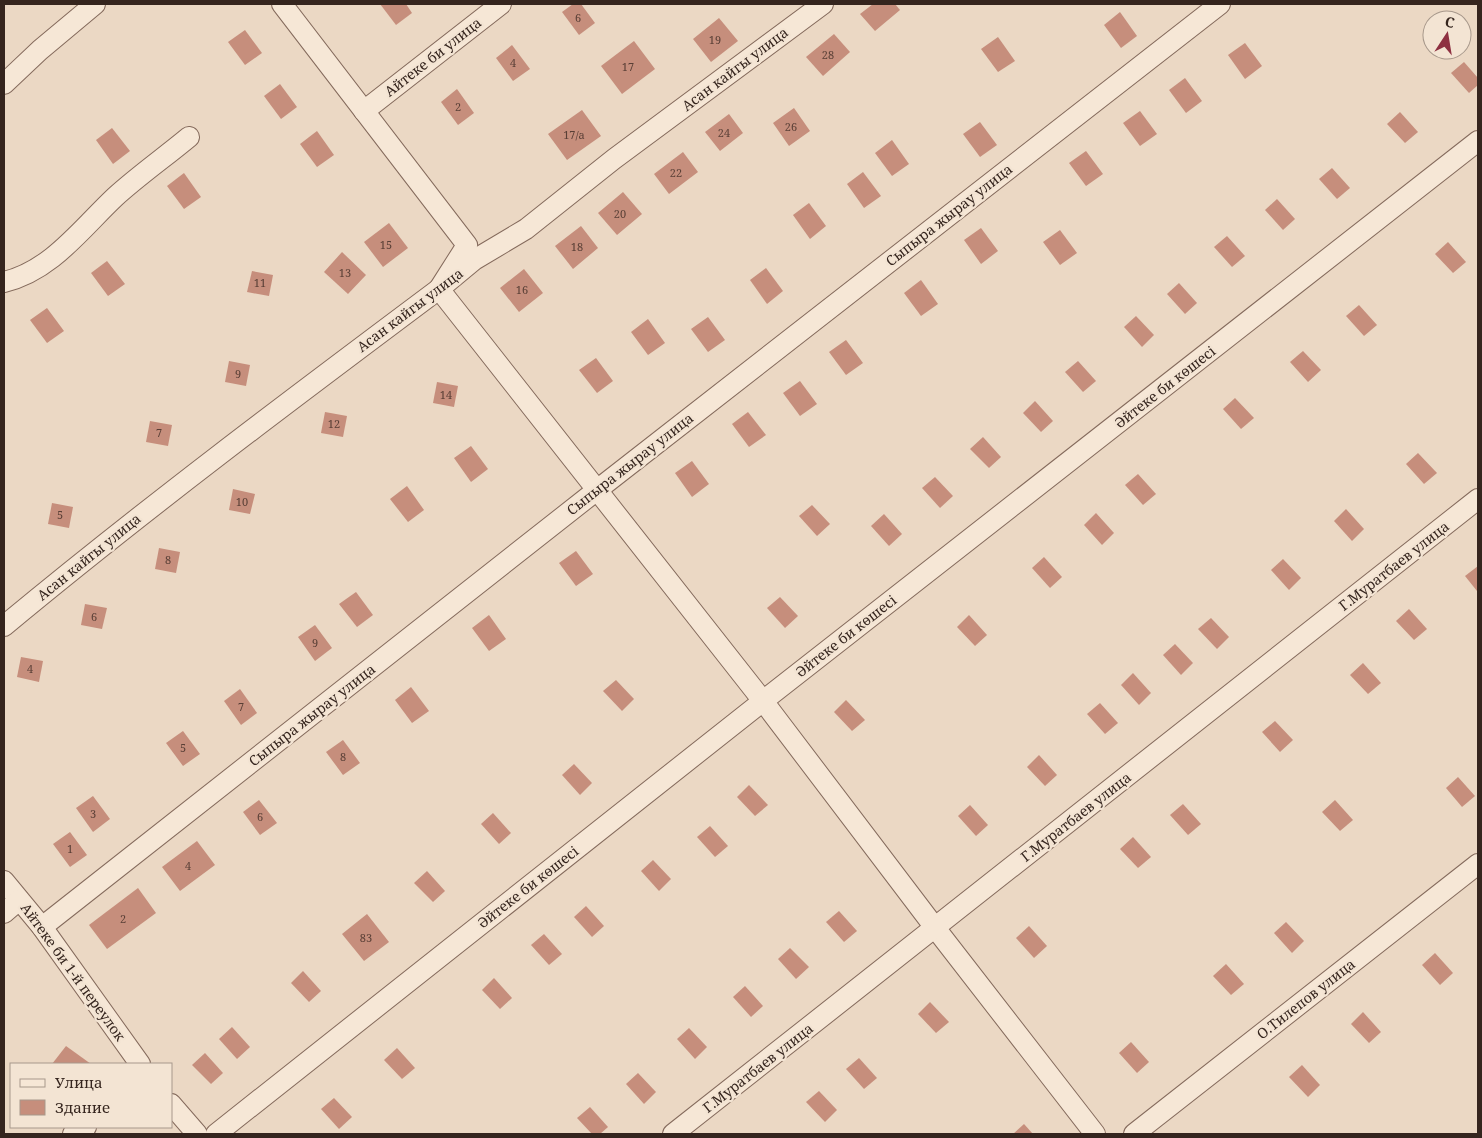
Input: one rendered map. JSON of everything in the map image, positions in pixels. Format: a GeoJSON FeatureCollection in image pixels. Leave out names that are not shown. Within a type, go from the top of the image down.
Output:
{"type":"FeatureCollection","features":[{"type":"Feature","properties":{"kind":"street"},"geometry":{"type":"LineString","coordinates":[[4,84],[40,50],[95,4]]}},
{"type":"Feature","properties":{"kind":"street"},"geometry":{"type":"LineString","coordinates":[[282,4],[467,245],[439,289],[763,701],[1095,1134]]}},
{"type":"Feature","properties":{"kind":"street","name":"Айтеке би улица"},"geometry":{"type":"LineString","coordinates":[[364,111],[501,4]]}},
{"type":"Feature","properties":{"kind":"street","name":"Асан кайгы улица"},"geometry":{"type":"LineString","coordinates":[[4,626],[191,476],[439,289],[474,260],[526,229],[614,159],[823,4]]}},
{"type":"Feature","properties":{"kind":"street","name":"Сыпыра жырау улица"},"geometry":{"type":"LineString","coordinates":[[42,927],[597,490],[1220,4]]}},
{"type":"Feature","properties":{"kind":"street"},"geometry":{"type":"LineString","coordinates":[[4,282],[37,268],[74,240],[115,197],[189,137]]}},
{"type":"Feature","properties":{"kind":"street","name":"Әйтеке би көшесі"},"geometry":{"type":"LineString","coordinates":[[216,1134],[763,701],[1478,141]]}},
{"type":"Feature","properties":{"kind":"street","name":"Г.Муратбаев улица"},"geometry":{"type":"LineString","coordinates":[[674,1134],[1478,499]]}},
{"type":"Feature","properties":{"kind":"street","name":"О.Тилепов улица"},"geometry":{"type":"LineString","coordinates":[[1134,1134],[1478,864]]}},
{"type":"Feature","properties":{"kind":"street","name":"Айтеке би 1-й переулок"},"geometry":{"type":"LineString","coordinates":[[4,881],[42,927],[139,1063]]}},
{"type":"Feature","properties":{"kind":"street"},"geometry":{"type":"LineString","coordinates":[[4,913],[19,900]]}},
{"type":"Feature","properties":{"kind":"street"},"geometry":{"type":"LineString","coordinates":[[172,1105],[197,1134]]}},
{"type":"Feature","properties":{"kind":"street"},"geometry":{"type":"LineString","coordinates":[[73,1134],[84,1128]]}},
{"type":"Feature","properties":{"kind":"building"},"geometry":{"type":"Polygon","coordinates":[[[380,4],[406,4],[412,13],[396,25],[380,4]]]}},
{"type":"Feature","properties":{"kind":"building"},"geometry":{"type":"Polygon","coordinates":[[[573,4],[581,4],[595,23],[579,35],[562,12],[573,4]]]}},
{"type":"Feature","properties":{"kind":"building"},"geometry":{"type":"Polygon","coordinates":[[[873,4],[895,4],[900,10],[875,31],[860,14],[873,4]]]}},
{"type":"Feature","properties":{"kind":"building"},"geometry":{"type":"Polygon","coordinates":[[[1120,12],[1137,36],[1121,48],[1104,25],[1120,12]]]}},
{"type":"Feature","properties":{"kind":"building"},"geometry":{"type":"Polygon","coordinates":[[[719,18],[738,41],[711,62],[693,39],[719,18]]]}},
{"type":"Feature","properties":{"kind":"building"},"geometry":{"type":"Polygon","coordinates":[[[245,30],[262,53],[245,65],[228,42],[245,30]]]}},
{"type":"Feature","properties":{"kind":"building"},"geometry":{"type":"Polygon","coordinates":[[[834,34],[850,52],[823,76],[806,57],[834,34]]]}},
{"type":"Feature","properties":{"kind":"building"},"geometry":{"type":"Polygon","coordinates":[[[998,37],[1015,61],[998,72],[981,49],[998,37]]]}},
{"type":"Feature","properties":{"kind":"building"},"geometry":{"type":"Polygon","coordinates":[[[634,41],[655,69],[622,94],[601,66],[634,41]]]}},
{"type":"Feature","properties":{"kind":"building"},"geometry":{"type":"Polygon","coordinates":[[[1245,43],[1262,66],[1245,79],[1228,55],[1245,43]]]}},
{"type":"Feature","properties":{"kind":"building"},"geometry":{"type":"Polygon","coordinates":[[[512,45],[530,69],[513,81],[496,58],[512,45]]]}},
{"type":"Feature","properties":{"kind":"building"},"geometry":{"type":"Polygon","coordinates":[[[1464,62],[1478,78],[1478,85],[1469,93],[1451,73],[1464,62]]]}},
{"type":"Feature","properties":{"kind":"building"},"geometry":{"type":"Polygon","coordinates":[[[1185,78],[1202,101],[1186,113],[1169,90],[1185,78]]]}},
{"type":"Feature","properties":{"kind":"building"},"geometry":{"type":"Polygon","coordinates":[[[280,84],[297,107],[281,119],[264,96],[280,84]]]}},
{"type":"Feature","properties":{"kind":"building"},"geometry":{"type":"Polygon","coordinates":[[[457,89],[474,113],[458,125],[441,102],[457,89]]]}},
{"type":"Feature","properties":{"kind":"building"},"geometry":{"type":"Polygon","coordinates":[[[794,108],[810,131],[789,146],[773,123],[794,108]]]}},
{"type":"Feature","properties":{"kind":"building"},"geometry":{"type":"Polygon","coordinates":[[[582,110],[601,136],[567,160],[548,134],[582,110]]]}},
{"type":"Feature","properties":{"kind":"building"},"geometry":{"type":"Polygon","coordinates":[[[1140,111],[1157,134],[1140,146],[1123,123],[1140,111]]]}},
{"type":"Feature","properties":{"kind":"building"},"geometry":{"type":"Polygon","coordinates":[[[1400,112],[1418,132],[1405,143],[1387,124],[1400,112]]]}},
{"type":"Feature","properties":{"kind":"building"},"geometry":{"type":"Polygon","coordinates":[[[729,114],[743,133],[720,151],[705,132],[729,114]]]}},
{"type":"Feature","properties":{"kind":"building"},"geometry":{"type":"Polygon","coordinates":[[[980,122],[997,145],[980,157],[963,134],[980,122]]]}},
{"type":"Feature","properties":{"kind":"building"},"geometry":{"type":"Polygon","coordinates":[[[112,128],[130,151],[113,164],[96,140],[112,128]]]}},
{"type":"Feature","properties":{"kind":"building"},"geometry":{"type":"Polygon","coordinates":[[[317,131],[334,155],[317,167],[300,144],[317,131]]]}},
{"type":"Feature","properties":{"kind":"building"},"geometry":{"type":"Polygon","coordinates":[[[892,140],[909,164],[892,176],[875,153],[892,140]]]}},
{"type":"Feature","properties":{"kind":"building"},"geometry":{"type":"Polygon","coordinates":[[[1086,151],[1103,174],[1086,186],[1069,163],[1086,151]]]}},
{"type":"Feature","properties":{"kind":"building"},"geometry":{"type":"Polygon","coordinates":[[[683,152],[698,172],[669,194],[654,174],[683,152]]]}},
{"type":"Feature","properties":{"kind":"building"},"geometry":{"type":"Polygon","coordinates":[[[1332,168],[1350,188],[1337,199],[1319,179],[1332,168]]]}},
{"type":"Feature","properties":{"kind":"building"},"geometry":{"type":"Polygon","coordinates":[[[863,172],[881,196],[864,208],[847,184],[863,172]]]}},
{"type":"Feature","properties":{"kind":"building"},"geometry":{"type":"Polygon","coordinates":[[[184,173],[201,197],[184,209],[167,186],[184,173]]]}},
{"type":"Feature","properties":{"kind":"building"},"geometry":{"type":"Polygon","coordinates":[[[623,192],[642,214],[617,235],[598,213],[623,192]]]}},
{"type":"Feature","properties":{"kind":"building"},"geometry":{"type":"Polygon","coordinates":[[[1277,199],[1295,219],[1283,230],[1265,210],[1277,199]]]}},
{"type":"Feature","properties":{"kind":"building"},"geometry":{"type":"Polygon","coordinates":[[[809,203],[826,226],[810,239],[793,215],[809,203]]]}},
{"type":"Feature","properties":{"kind":"building"},"geometry":{"type":"Polygon","coordinates":[[[389,223],[408,248],[383,267],[364,242],[389,223]]]}},
{"type":"Feature","properties":{"kind":"building"},"geometry":{"type":"Polygon","coordinates":[[[581,226],[598,248],[573,269],[555,246],[581,226]]]}},
{"type":"Feature","properties":{"kind":"building"},"geometry":{"type":"Polygon","coordinates":[[[981,228],[998,251],[981,264],[964,240],[981,228]]]}},
{"type":"Feature","properties":{"kind":"building"},"geometry":{"type":"Polygon","coordinates":[[[1060,230],[1077,253],[1060,265],[1043,242],[1060,230]]]}},
{"type":"Feature","properties":{"kind":"building"},"geometry":{"type":"Polygon","coordinates":[[[1227,236],[1245,256],[1232,267],[1214,247],[1227,236]]]}},
{"type":"Feature","properties":{"kind":"building"},"geometry":{"type":"Polygon","coordinates":[[[1448,242],[1466,262],[1453,273],[1435,254],[1448,242]]]}},
{"type":"Feature","properties":{"kind":"building"},"geometry":{"type":"Polygon","coordinates":[[[342,252],[366,275],[348,294],[324,272],[342,252]]]}},
{"type":"Feature","properties":{"kind":"building"},"geometry":{"type":"Polygon","coordinates":[[[107,261],[125,284],[108,296],[91,273],[107,261]]]}},
{"type":"Feature","properties":{"kind":"building"},"geometry":{"type":"Polygon","coordinates":[[[766,268],[783,291],[767,304],[750,280],[766,268]]]}},
{"type":"Feature","properties":{"kind":"building"},"geometry":{"type":"Polygon","coordinates":[[[524,269],[543,293],[519,312],[500,288],[524,269]]]}},
{"type":"Feature","properties":{"kind":"building"},"geometry":{"type":"Polygon","coordinates":[[[252,271],[273,275],[269,296],[247,292],[252,271]]]}},
{"type":"Feature","properties":{"kind":"building"},"geometry":{"type":"Polygon","coordinates":[[[921,280],[938,304],[921,316],[904,293],[921,280]]]}},
{"type":"Feature","properties":{"kind":"building"},"geometry":{"type":"Polygon","coordinates":[[[1179,283],[1197,303],[1185,314],[1167,294],[1179,283]]]}},
{"type":"Feature","properties":{"kind":"building"},"geometry":{"type":"Polygon","coordinates":[[[1359,305],[1377,325],[1364,336],[1346,316],[1359,305]]]}},
{"type":"Feature","properties":{"kind":"building"},"geometry":{"type":"Polygon","coordinates":[[[47,308],[64,331],[47,343],[30,320],[47,308]]]}},
{"type":"Feature","properties":{"kind":"building"},"geometry":{"type":"Polygon","coordinates":[[[1136,316],[1154,335],[1142,347],[1124,327],[1136,316]]]}},
{"type":"Feature","properties":{"kind":"building"},"geometry":{"type":"Polygon","coordinates":[[[708,317],[725,340],[708,352],[691,329],[708,317]]]}},
{"type":"Feature","properties":{"kind":"building"},"geometry":{"type":"Polygon","coordinates":[[[648,319],[665,343],[648,355],[631,332],[648,319]]]}},
{"type":"Feature","properties":{"kind":"building"},"geometry":{"type":"Polygon","coordinates":[[[846,340],[863,363],[846,375],[829,352],[846,340]]]}},
{"type":"Feature","properties":{"kind":"building"},"geometry":{"type":"Polygon","coordinates":[[[1303,351],[1321,370],[1308,382],[1290,362],[1303,351]]]}},
{"type":"Feature","properties":{"kind":"building"},"geometry":{"type":"Polygon","coordinates":[[[596,358],[613,381],[597,393],[579,370],[596,358]]]}},
{"type":"Feature","properties":{"kind":"building"},"geometry":{"type":"Polygon","coordinates":[[[229,361],[250,365],[246,386],[225,382],[229,361]]]}},
{"type":"Feature","properties":{"kind":"building"},"geometry":{"type":"Polygon","coordinates":[[[1078,361],[1096,381],[1083,392],[1065,372],[1078,361]]]}},
{"type":"Feature","properties":{"kind":"building"},"geometry":{"type":"Polygon","coordinates":[[[800,381],[817,404],[800,416],[783,393],[800,381]]]}},
{"type":"Feature","properties":{"kind":"building"},"geometry":{"type":"Polygon","coordinates":[[[437,382],[458,386],[454,407],[433,403],[437,382]]]}},
{"type":"Feature","properties":{"kind":"building"},"geometry":{"type":"Polygon","coordinates":[[[1235,398],[1254,418],[1241,429],[1223,409],[1235,398]]]}},
{"type":"Feature","properties":{"kind":"building"},"geometry":{"type":"Polygon","coordinates":[[[1035,401],[1053,421],[1041,432],[1023,413],[1035,401]]]}},
{"type":"Feature","properties":{"kind":"building"},"geometry":{"type":"Polygon","coordinates":[[[325,412],[347,416],[343,437],[321,433],[325,412]]]}},
{"type":"Feature","properties":{"kind":"building"},"geometry":{"type":"Polygon","coordinates":[[[748,412],[766,435],[749,447],[732,424],[748,412]]]}},
{"type":"Feature","properties":{"kind":"building"},"geometry":{"type":"Polygon","coordinates":[[[150,421],[172,425],[168,446],[146,442],[150,421]]]}},
{"type":"Feature","properties":{"kind":"building"},"geometry":{"type":"Polygon","coordinates":[[[983,437],[1001,457],[989,468],[970,449],[983,437]]]}},
{"type":"Feature","properties":{"kind":"building"},"geometry":{"type":"Polygon","coordinates":[[[471,446],[488,469],[471,482],[454,458],[471,446]]]}},
{"type":"Feature","properties":{"kind":"building"},"geometry":{"type":"Polygon","coordinates":[[[1418,453],[1437,473],[1424,484],[1406,464],[1418,453]]]}},
{"type":"Feature","properties":{"kind":"building"},"geometry":{"type":"Polygon","coordinates":[[[692,461],[709,484],[692,497],[675,473],[692,461]]]}},
{"type":"Feature","properties":{"kind":"building"},"geometry":{"type":"Polygon","coordinates":[[[1138,474],[1156,494],[1143,505],[1125,485],[1138,474]]]}},
{"type":"Feature","properties":{"kind":"building"},"geometry":{"type":"Polygon","coordinates":[[[935,477],[953,496],[940,508],[922,488],[935,477]]]}},
{"type":"Feature","properties":{"kind":"building"},"geometry":{"type":"Polygon","coordinates":[[[407,486],[424,510],[408,522],[390,499],[407,486]]]}},
{"type":"Feature","properties":{"kind":"building"},"geometry":{"type":"Polygon","coordinates":[[[233,489],[255,494],[250,514],[229,510],[233,489]]]}},
{"type":"Feature","properties":{"kind":"building"},"geometry":{"type":"Polygon","coordinates":[[[52,503],[73,507],[69,528],[48,524],[52,503]]]}},
{"type":"Feature","properties":{"kind":"building"},"geometry":{"type":"Polygon","coordinates":[[[812,505],[830,524],[817,536],[799,516],[812,505]]]}},
{"type":"Feature","properties":{"kind":"building"},"geometry":{"type":"Polygon","coordinates":[[[1346,509],[1364,529],[1352,541],[1334,521],[1346,509]]]}},
{"type":"Feature","properties":{"kind":"building"},"geometry":{"type":"Polygon","coordinates":[[[1096,513],[1114,533],[1102,545],[1084,525],[1096,513]]]}},
{"type":"Feature","properties":{"kind":"building"},"geometry":{"type":"Polygon","coordinates":[[[884,514],[902,534],[889,546],[871,526],[884,514]]]}},
{"type":"Feature","properties":{"kind":"building"},"geometry":{"type":"Polygon","coordinates":[[[159,548],[180,552],[176,573],[155,569],[159,548]]]}},
{"type":"Feature","properties":{"kind":"building"},"geometry":{"type":"Polygon","coordinates":[[[576,551],[593,574],[576,586],[559,563],[576,551]]]}},
{"type":"Feature","properties":{"kind":"building"},"geometry":{"type":"Polygon","coordinates":[[[1044,557],[1062,577],[1050,588],[1032,568],[1044,557]]]}},
{"type":"Feature","properties":{"kind":"building"},"geometry":{"type":"Polygon","coordinates":[[[1283,559],[1301,578],[1289,590],[1271,570],[1283,559]]]}},
{"type":"Feature","properties":{"kind":"building"},"geometry":{"type":"Polygon","coordinates":[[[1478,566],[1478,590],[1477,591],[1465,576],[1478,566]]]}},
{"type":"Feature","properties":{"kind":"building"},"geometry":{"type":"Polygon","coordinates":[[[356,592],[373,615],[357,627],[339,604],[356,592]]]}},
{"type":"Feature","properties":{"kind":"building"},"geometry":{"type":"Polygon","coordinates":[[[780,597],[798,616],[785,628],[767,608],[780,597]]]}},
{"type":"Feature","properties":{"kind":"building"},"geometry":{"type":"Polygon","coordinates":[[[85,604],[107,608],[102,629],[81,625],[85,604]]]}},
{"type":"Feature","properties":{"kind":"building"},"geometry":{"type":"Polygon","coordinates":[[[1409,609],[1427,629],[1414,640],[1396,621],[1409,609]]]}},
{"type":"Feature","properties":{"kind":"building"},"geometry":{"type":"Polygon","coordinates":[[[489,615],[506,639],[489,651],[472,628],[489,615]]]}},
{"type":"Feature","properties":{"kind":"building"},"geometry":{"type":"Polygon","coordinates":[[[969,615],[987,635],[975,646],[957,627],[969,615]]]}},
{"type":"Feature","properties":{"kind":"building"},"geometry":{"type":"Polygon","coordinates":[[[1211,618],[1229,637],[1217,649],[1198,629],[1211,618]]]}},
{"type":"Feature","properties":{"kind":"building"},"geometry":{"type":"Polygon","coordinates":[[[315,625],[332,648],[315,661],[298,637],[315,625]]]}},
{"type":"Feature","properties":{"kind":"building"},"geometry":{"type":"Polygon","coordinates":[[[1175,644],[1193,663],[1181,675],[1163,655],[1175,644]]]}},
{"type":"Feature","properties":{"kind":"building"},"geometry":{"type":"Polygon","coordinates":[[[21,657],[43,661],[39,682],[17,677],[21,657]]]}},
{"type":"Feature","properties":{"kind":"building"},"geometry":{"type":"Polygon","coordinates":[[[1363,663],[1381,683],[1368,694],[1350,675],[1363,663]]]}},
{"type":"Feature","properties":{"kind":"building"},"geometry":{"type":"Polygon","coordinates":[[[1133,673],[1151,693],[1139,705],[1121,685],[1133,673]]]}},
{"type":"Feature","properties":{"kind":"building"},"geometry":{"type":"Polygon","coordinates":[[[616,680],[634,699],[622,711],[603,691],[616,680]]]}},
{"type":"Feature","properties":{"kind":"building"},"geometry":{"type":"Polygon","coordinates":[[[411,687],[429,711],[412,723],[395,700],[411,687]]]}},
{"type":"Feature","properties":{"kind":"building"},"geometry":{"type":"Polygon","coordinates":[[[240,689],[257,713],[241,725],[224,701],[240,689]]]}},
{"type":"Feature","properties":{"kind":"building"},"geometry":{"type":"Polygon","coordinates":[[[846,700],[865,720],[852,731],[834,712],[846,700]]]}},
{"type":"Feature","properties":{"kind":"building"},"geometry":{"type":"Polygon","coordinates":[[[1100,703],[1118,723],[1105,734],[1087,714],[1100,703]]]}},
{"type":"Feature","properties":{"kind":"building"},"geometry":{"type":"Polygon","coordinates":[[[1275,721],[1293,740],[1280,752],[1262,732],[1275,721]]]}},
{"type":"Feature","properties":{"kind":"building"},"geometry":{"type":"Polygon","coordinates":[[[183,731],[200,754],[183,766],[166,743],[183,731]]]}},
{"type":"Feature","properties":{"kind":"building"},"geometry":{"type":"Polygon","coordinates":[[[343,740],[360,763],[343,775],[326,752],[343,740]]]}},
{"type":"Feature","properties":{"kind":"building"},"geometry":{"type":"Polygon","coordinates":[[[1039,755],[1057,775],[1045,786],[1027,767],[1039,755]]]}},
{"type":"Feature","properties":{"kind":"building"},"geometry":{"type":"Polygon","coordinates":[[[574,764],[592,783],[580,795],[562,775],[574,764]]]}},
{"type":"Feature","properties":{"kind":"building"},"geometry":{"type":"Polygon","coordinates":[[[1458,777],[1475,796],[1462,807],[1446,788],[1458,777]]]}},
{"type":"Feature","properties":{"kind":"building"},"geometry":{"type":"Polygon","coordinates":[[[749,785],[768,805],[755,816],[737,797],[749,785]]]}},
{"type":"Feature","properties":{"kind":"building"},"geometry":{"type":"Polygon","coordinates":[[[93,796],[110,819],[93,832],[76,808],[93,796]]]}},
{"type":"Feature","properties":{"kind":"building"},"geometry":{"type":"Polygon","coordinates":[[[259,800],[277,823],[260,835],[243,812],[259,800]]]}},
{"type":"Feature","properties":{"kind":"building"},"geometry":{"type":"Polygon","coordinates":[[[1335,800],[1353,820],[1340,831],[1322,812],[1335,800]]]}},
{"type":"Feature","properties":{"kind":"building"},"geometry":{"type":"Polygon","coordinates":[[[1183,804],[1201,824],[1188,835],[1170,815],[1183,804]]]}},
{"type":"Feature","properties":{"kind":"building"},"geometry":{"type":"Polygon","coordinates":[[[970,805],[988,825],[976,836],[958,816],[970,805]]]}},
{"type":"Feature","properties":{"kind":"building"},"geometry":{"type":"Polygon","coordinates":[[[493,813],[511,833],[499,844],[481,824],[493,813]]]}},
{"type":"Feature","properties":{"kind":"building"},"geometry":{"type":"Polygon","coordinates":[[[710,826],[728,846],[715,857],[697,837],[710,826]]]}},
{"type":"Feature","properties":{"kind":"building"},"geometry":{"type":"Polygon","coordinates":[[[70,832],[87,855],[70,867],[53,844],[70,832]]]}},
{"type":"Feature","properties":{"kind":"building"},"geometry":{"type":"Polygon","coordinates":[[[1133,837],[1151,857],[1138,868],[1120,849],[1133,837]]]}},
{"type":"Feature","properties":{"kind":"building"},"geometry":{"type":"Polygon","coordinates":[[[197,841],[215,865],[180,891],[162,867],[197,841]]]}},
{"type":"Feature","properties":{"kind":"building"},"geometry":{"type":"Polygon","coordinates":[[[653,860],[671,879],[659,891],[641,871],[653,860]]]}},
{"type":"Feature","properties":{"kind":"building"},"geometry":{"type":"Polygon","coordinates":[[[427,871],[445,891],[433,902],[414,883],[427,871]]]}},
{"type":"Feature","properties":{"kind":"building"},"geometry":{"type":"Polygon","coordinates":[[[138,888],[156,913],[107,949],[89,925],[138,888]]]}},
{"type":"Feature","properties":{"kind":"building"},"geometry":{"type":"Polygon","coordinates":[[[586,906],[604,926],[592,937],[574,917],[586,906]]]}},
{"type":"Feature","properties":{"kind":"building"},"geometry":{"type":"Polygon","coordinates":[[[839,911],[857,931],[844,942],[826,922],[839,911]]]}},
{"type":"Feature","properties":{"kind":"building"},"geometry":{"type":"Polygon","coordinates":[[[367,914],[389,942],[364,961],[342,934],[367,914]]]}},
{"type":"Feature","properties":{"kind":"building"},"geometry":{"type":"Polygon","coordinates":[[[1286,922],[1304,941],[1292,953],[1274,933],[1286,922]]]}},
{"type":"Feature","properties":{"kind":"building"},"geometry":{"type":"Polygon","coordinates":[[[1029,926],[1047,946],[1034,958],[1016,938],[1029,926]]]}},
{"type":"Feature","properties":{"kind":"building"},"geometry":{"type":"Polygon","coordinates":[[[544,934],[562,954],[549,965],[531,945],[544,934]]]}},
{"type":"Feature","properties":{"kind":"building"},"geometry":{"type":"Polygon","coordinates":[[[790,948],[809,967],[796,979],[778,959],[790,948]]]}},
{"type":"Feature","properties":{"kind":"building"},"geometry":{"type":"Polygon","coordinates":[[[1435,953],[1453,973],[1440,985],[1422,965],[1435,953]]]}},
{"type":"Feature","properties":{"kind":"building"},"geometry":{"type":"Polygon","coordinates":[[[1226,964],[1244,984],[1231,995],[1213,976],[1226,964]]]}},
{"type":"Feature","properties":{"kind":"building"},"geometry":{"type":"Polygon","coordinates":[[[303,971],[321,991],[309,1002],[291,983],[303,971]]]}},
{"type":"Feature","properties":{"kind":"building"},"geometry":{"type":"Polygon","coordinates":[[[494,978],[512,998],[500,1009],[482,990],[494,978]]]}},
{"type":"Feature","properties":{"kind":"building"},"geometry":{"type":"Polygon","coordinates":[[[745,986],[763,1006],[751,1017],[733,997],[745,986]]]}},
{"type":"Feature","properties":{"kind":"building"},"geometry":{"type":"Polygon","coordinates":[[[930,1002],[949,1022],[936,1033],[918,1014],[930,1002]]]}},
{"type":"Feature","properties":{"kind":"building"},"geometry":{"type":"Polygon","coordinates":[[[1363,1012],[1381,1032],[1369,1043],[1351,1024],[1363,1012]]]}},
{"type":"Feature","properties":{"kind":"building"},"geometry":{"type":"Polygon","coordinates":[[[232,1027],[250,1047],[237,1059],[219,1039],[232,1027]]]}},
{"type":"Feature","properties":{"kind":"building"},"geometry":{"type":"Polygon","coordinates":[[[689,1028],[707,1047],[695,1059],[677,1039],[689,1028]]]}},
{"type":"Feature","properties":{"kind":"building"},"geometry":{"type":"Polygon","coordinates":[[[1131,1042],[1149,1062],[1137,1073],[1119,1053],[1131,1042]]]}},
{"type":"Feature","properties":{"kind":"building"},"geometry":{"type":"Polygon","coordinates":[[[66,1046],[90,1063],[53,1063],[66,1046]]]}},
{"type":"Feature","properties":{"kind":"building"},"geometry":{"type":"Polygon","coordinates":[[[397,1048],[415,1068],[402,1079],[384,1060],[397,1048]]]}},
{"type":"Feature","properties":{"kind":"building"},"geometry":{"type":"Polygon","coordinates":[[[205,1053],[223,1073],[211,1084],[192,1065],[205,1053]]]}},
{"type":"Feature","properties":{"kind":"building"},"geometry":{"type":"Polygon","coordinates":[[[859,1058],[877,1078],[864,1089],[846,1069],[859,1058]]]}},
{"type":"Feature","properties":{"kind":"building"},"geometry":{"type":"Polygon","coordinates":[[[1302,1065],[1320,1085],[1308,1097],[1289,1077],[1302,1065]]]}},
{"type":"Feature","properties":{"kind":"building"},"geometry":{"type":"Polygon","coordinates":[[[638,1073],[656,1092],[644,1104],[626,1084],[638,1073]]]}},
{"type":"Feature","properties":{"kind":"building"},"geometry":{"type":"Polygon","coordinates":[[[819,1091],[837,1110],[825,1122],[806,1102],[819,1091]]]}},
{"type":"Feature","properties":{"kind":"building"},"geometry":{"type":"Polygon","coordinates":[[[334,1098],[352,1117],[339,1129],[321,1109],[334,1098]]]}},
{"type":"Feature","properties":{"kind":"building"},"geometry":{"type":"Polygon","coordinates":[[[590,1107],[608,1127],[600,1134],[592,1134],[577,1118],[590,1107]]]}},
{"type":"Feature","properties":{"kind":"building"},"geometry":{"type":"Polygon","coordinates":[[[1024,1124],[1033,1134],[1013,1134],[1024,1124]]]}}]}
